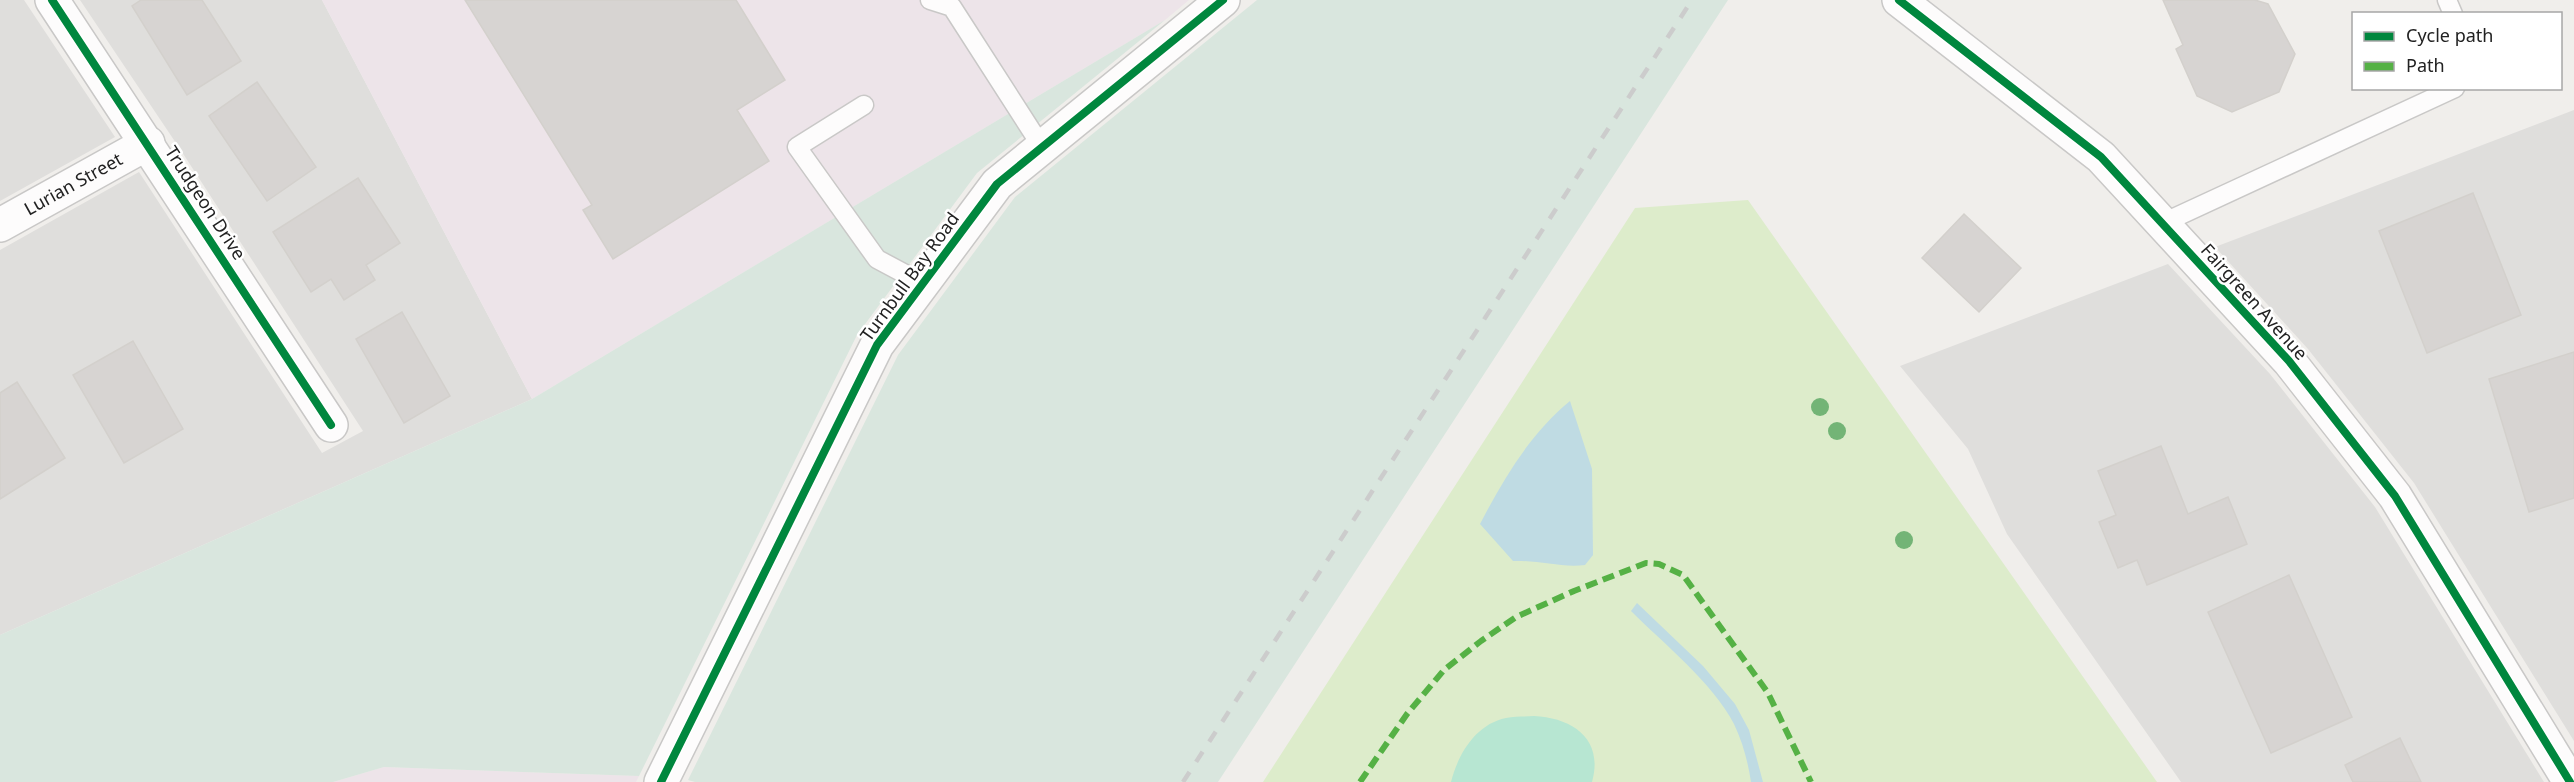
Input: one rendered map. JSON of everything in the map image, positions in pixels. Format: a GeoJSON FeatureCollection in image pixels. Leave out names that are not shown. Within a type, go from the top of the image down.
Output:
{"type":"FeatureCollection","features":[{"type":"Feature","properties":{"kind":"street","name":"Trudgeon Drive"},"geometry":{"type":"LineString","coordinates":[[52,0],[331,424]]}},
{"type":"Feature","properties":{"kind":"street","name":"Turnbull Bay Road"},"geometry":{"type":"LineString","coordinates":[[661,782],[877,345],[997,184],[1223,0]]}},
{"type":"Feature","properties":{"kind":"street","name":"Fairgreen Avenue"},"geometry":{"type":"LineString","coordinates":[[1899,0],[2102,157],[2289,361],[2395,496],[2570,782]]}},
{"type":"Feature","properties":{"kind":"street","name":"Lurian Street"},"geometry":{"type":"LineString","coordinates":[[0,225],[148,143]]}},
{"type":"Feature","properties":{"kind":"lane"},"geometry":{"type":"LineString","coordinates":[[930,0],[952,7],[1042,147]]}},
{"type":"Feature","properties":{"kind":"lane"},"geometry":{"type":"LineString","coordinates":[[2163,224],[2451,90]]}},
{"type":"Feature","properties":{"kind":"lane"},"geometry":{"type":"LineString","coordinates":[[864,105],[796,147],[877,260],[922,283]]}},
{"type":"Feature","properties":{"kind":"shaded area"},"geometry":{"type":"Polygon","coordinates":[[[0,0],[24,0],[115,137],[0,201],[0,0]]]}},
{"type":"Feature","properties":{"kind":"shaded area"},"geometry":{"type":"Polygon","coordinates":[[[80,0],[322,0],[532,399],[0,635],[0,250],[139,172],[322,453],[363,431],[180,149],[80,0]]]}},
{"type":"Feature","properties":{"kind":"shaded area"},"geometry":{"type":"Polygon","coordinates":[[[322,0],[1189,0],[1165,20],[532,399],[322,0]]]}},
{"type":"Feature","properties":{"kind":"shaded area"},"geometry":{"type":"Polygon","coordinates":[[[1257,0],[1728,0],[1218,782],[695,782],[688,780],[898,355],[1015,197],[1257,0]]]}},
{"type":"Feature","properties":{"kind":"shaded area"},"geometry":{"type":"Polygon","coordinates":[[[1165,20],[977,173],[857,335],[639,776],[384,767],[333,782],[0,782],[0,635],[532,399],[1165,20]]]}},
{"type":"Feature","properties":{"kind":"shaded area"},"geometry":{"type":"Polygon","coordinates":[[[2574,110],[2574,741],[2414,483],[2308,349],[2215,247],[2574,110]]]}},
{"type":"Feature","properties":{"kind":"shaded area"},"geometry":{"type":"Polygon","coordinates":[[[2168,264],[2270,374],[2375,507],[2544,782],[2181,782],[2007,534],[1968,449],[1900,366],[2168,264]]]}},
{"type":"Feature","properties":{"kind":"shaded area"},"geometry":{"type":"Polygon","coordinates":[[[384,767],[639,776],[636,782],[333,782],[384,767]]]}},
{"type":"Feature","properties":{"kind":"green space"},"geometry":{"type":"Polygon","coordinates":[[[1748,200],[2157,782],[1263,782],[1635,208],[1748,200]]]}},
{"type":"Feature","properties":{"kind":"green space"},"geometry":{"type":"Polygon","coordinates":[[[1534,716],[1561,721],[1573,726],[1582,734],[1593,754],[1595,767],[1592,782],[1451,782],[1458,761],[1477,734],[1495,721],[1534,716]]]}},
{"type":"Feature","properties":{"kind":"water"},"geometry":{"type":"Polygon","coordinates":[[[1570,401],[1592,469],[1593,555],[1585,565],[1567,566],[1513,561],[1480,524],[1530,442],[1570,401]]]}},
{"type":"Feature","properties":{"kind":"water"},"geometry":{"type":"Polygon","coordinates":[[[1637,603],[1703,666],[1735,704],[1749,730],[1763,782],[1751,782],[1740,738],[1725,709],[1701,679],[1631,611],[1637,603]]]}},
{"type":"Feature","properties":{"kind":"building"},"geometry":{"type":"Polygon","coordinates":[[[141,0],[202,0],[241,61],[187,95],[132,6],[141,0]]]}},
{"type":"Feature","properties":{"kind":"building"},"geometry":{"type":"Polygon","coordinates":[[[465,0],[736,0],[785,80],[737,110],[769,161],[613,259],[583,210],[592,205],[465,0]]]}},
{"type":"Feature","properties":{"kind":"building"},"geometry":{"type":"Polygon","coordinates":[[[2163,0],[2255,0],[2268,4],[2295,54],[2279,92],[2232,112],[2197,96],[2176,49],[2183,45],[2163,0]]]}},
{"type":"Feature","properties":{"kind":"building"},"geometry":{"type":"Polygon","coordinates":[[[257,82],[316,167],[267,201],[209,116],[257,82]]]}},
{"type":"Feature","properties":{"kind":"building"},"geometry":{"type":"Polygon","coordinates":[[[358,178],[400,243],[366,265],[375,280],[344,300],[331,279],[311,292],[273,232],[358,178]]]}},
{"type":"Feature","properties":{"kind":"building"},"geometry":{"type":"Polygon","coordinates":[[[2473,193],[2521,315],[2427,353],[2379,231],[2473,193]]]}},
{"type":"Feature","properties":{"kind":"building"},"geometry":{"type":"Polygon","coordinates":[[[1964,214],[2021,268],[1979,312],[1922,258],[1964,214]]]}},
{"type":"Feature","properties":{"kind":"building"},"geometry":{"type":"Polygon","coordinates":[[[402,312],[450,396],[404,423],[356,339],[402,312]]]}},
{"type":"Feature","properties":{"kind":"building"},"geometry":{"type":"Polygon","coordinates":[[[133,341],[183,429],[124,463],[73,375],[133,341]]]}},
{"type":"Feature","properties":{"kind":"building"},"geometry":{"type":"Polygon","coordinates":[[[2574,352],[2574,498],[2529,512],[2489,379],[2574,352]]]}},
{"type":"Feature","properties":{"kind":"building"},"geometry":{"type":"Polygon","coordinates":[[[17,382],[65,458],[0,499],[0,393],[17,382]]]}},
{"type":"Feature","properties":{"kind":"building"},"geometry":{"type":"Polygon","coordinates":[[[2161,446],[2188,514],[2228,497],[2247,544],[2147,585],[2137,560],[2118,568],[2099,522],[2116,515],[2098,471],[2161,446]]]}},
{"type":"Feature","properties":{"kind":"building"},"geometry":{"type":"Polygon","coordinates":[[[2289,575],[2352,717],[2271,753],[2208,612],[2289,575]]]}},
{"type":"Feature","properties":{"kind":"building"},"geometry":{"type":"Polygon","coordinates":[[[2400,738],[2421,782],[2353,782],[2345,765],[2400,738]]]}},
{"type":"Feature","properties":{"kind":"railway"},"geometry":{"type":"LineString","coordinates":[[1183,782],[1692,0]]}},
{"type":"Feature","properties":{"kind":"marked path"},"geometry":{"type":"LineString","coordinates":[[1360,782],[1407,714],[1444,670],[1481,641],[1516,617],[1646,563],[1659,564],[1683,575],[1768,693],[1811,782]]}},
{"type":"Feature","properties":{"kind":"cycle path"},"geometry":{"type":"LineString","coordinates":[[52,0],[331,425]]}},
{"type":"Feature","properties":{"kind":"cycle path"},"geometry":{"type":"LineString","coordinates":[[661,782],[877,345],[997,184],[1223,0]]}},
{"type":"Feature","properties":{"kind":"cycle path"},"geometry":{"type":"LineString","coordinates":[[1899,0],[2101,157],[2289,361],[2395,496],[2570,782]]}}]}
